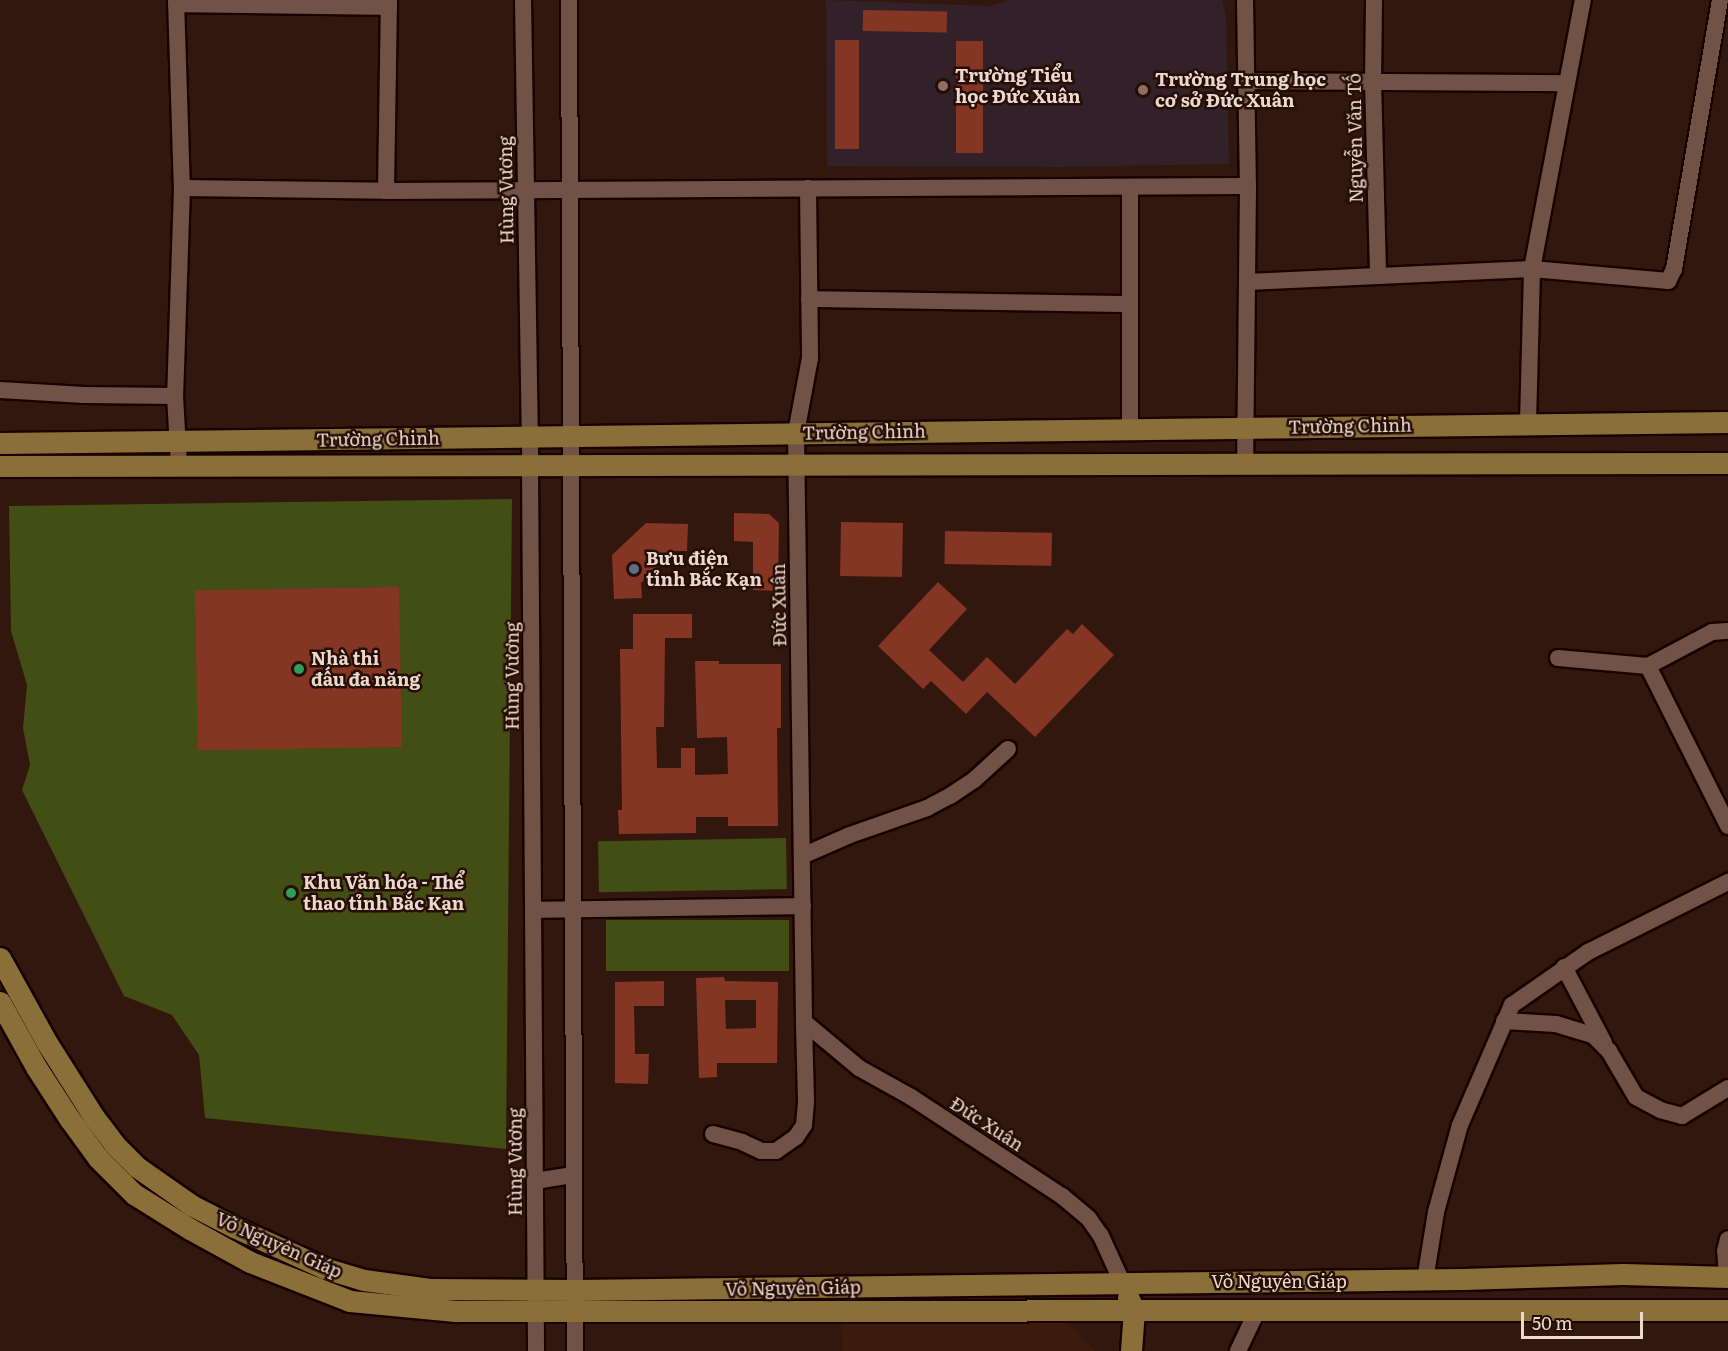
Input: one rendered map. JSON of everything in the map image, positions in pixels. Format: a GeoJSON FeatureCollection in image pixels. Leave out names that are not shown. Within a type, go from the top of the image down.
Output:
{"type":"FeatureCollection","features":[{"type":"Feature","properties":{"kind":"main road","name":"Trường Chinh"},"geometry":{"type":"LineString","coordinates":[[0,443],[1728,422]]}},
{"type":"Feature","properties":{"kind":"main road"},"geometry":{"type":"LineString","coordinates":[[1059,431],[1059,464]]}},
{"type":"Feature","properties":{"kind":"main road","name":"Trường Chinh"},"geometry":{"type":"LineString","coordinates":[[0,466],[1728,463]]}},
{"type":"Feature","properties":{"kind":"main road","name":"Võ Nguyên Giáp"},"geometry":{"type":"LineString","coordinates":[[0,958],[47,1043],[114,1144],[145,1173],[191,1205],[324,1268],[364,1280],[535,1300],[1134,1310],[1728,1310]]}},
{"type":"Feature","properties":{"kind":"main road","name":"Võ Nguyên Giáp"},"geometry":{"type":"LineString","coordinates":[[0,1002],[36,1067],[98,1158],[134,1194],[190,1229],[250,1262],[311,1288],[350,1300],[456,1311],[535,1300]]}},
{"type":"Feature","properties":{"kind":"main road","name":"Võ Nguyên Giáp"},"geometry":{"type":"LineString","coordinates":[[575,1300],[1122,1282],[1425,1280],[1623,1274],[1727,1277]]}},
{"type":"Feature","properties":{"kind":"main road"},"geometry":{"type":"LineString","coordinates":[[1122,1282],[1134,1310],[1131,1351]]}},
{"type":"Feature","properties":{"kind":"street","name":"Hùng Vương"},"geometry":{"type":"LineString","coordinates":[[523,0],[530,465],[536,1351]]}},
{"type":"Feature","properties":{"kind":"street"},"geometry":{"type":"LineString","coordinates":[[569,0],[575,1351]]}},
{"type":"Feature","properties":{"kind":"street"},"geometry":{"type":"LineString","coordinates":[[1245,0],[1248,186],[1245,464]]}},
{"type":"Feature","properties":{"kind":"street","name":"Nguyễn Văn Tố"},"geometry":{"type":"LineString","coordinates":[[1374,0],[1373,82],[1378,276]]}},
{"type":"Feature","properties":{"kind":"street"},"geometry":{"type":"LineString","coordinates":[[1528,423],[1532,269],[1583,0]]}},
{"type":"Feature","properties":{"kind":"street"},"geometry":{"type":"LineString","coordinates":[[1246,282],[1532,269],[1668,281],[1674,269],[1720,0]]}},
{"type":"Feature","properties":{"kind":"street"},"geometry":{"type":"LineString","coordinates":[[179,466],[175,396],[182,188],[176,2],[389,3],[386,191]]}},
{"type":"Feature","properties":{"kind":"street"},"geometry":{"type":"LineString","coordinates":[[1246,81],[1567,84]]}},
{"type":"Feature","properties":{"kind":"street"},"geometry":{"type":"LineString","coordinates":[[182,188],[386,191],[1248,186]]}},
{"type":"Feature","properties":{"kind":"street"},"geometry":{"type":"LineString","coordinates":[[1130,187],[1130,429]]}},
{"type":"Feature","properties":{"kind":"street","name":"Đức Xuân"},"geometry":{"type":"LineString","coordinates":[[713,1134],[742,1142],[761,1151],[776,1151],[796,1137],[804,1125],[806,1101],[796,433],[810,357],[808,188]]}},
{"type":"Feature","properties":{"kind":"street"},"geometry":{"type":"LineString","coordinates":[[809,299],[1130,304]]}},
{"type":"Feature","properties":{"kind":"street"},"geometry":{"type":"LineString","coordinates":[[0,390],[84,395],[175,396]]}},
{"type":"Feature","properties":{"kind":"street"},"geometry":{"type":"LineString","coordinates":[[1558,658],[1648,666],[1712,632],[1728,631]]}},
{"type":"Feature","properties":{"kind":"street"},"geometry":{"type":"LineString","coordinates":[[1648,666],[1728,826]]}},
{"type":"Feature","properties":{"kind":"street"},"geometry":{"type":"LineString","coordinates":[[802,856],[850,835],[927,808],[974,780],[1008,749]]}},
{"type":"Feature","properties":{"kind":"street"},"geometry":{"type":"LineString","coordinates":[[1425,1280],[1436,1212],[1460,1125],[1512,1005],[1564,968],[1653,918],[1728,882]]}},
{"type":"Feature","properties":{"kind":"street"},"geometry":{"type":"LineString","coordinates":[[533,910],[803,906]]}},
{"type":"Feature","properties":{"kind":"street"},"geometry":{"type":"LineString","coordinates":[[1564,968],[1624,1081],[1636,1097],[1660,1110],[1682,1116],[1728,1088]]}},
{"type":"Feature","properties":{"kind":"street"},"geometry":{"type":"LineString","coordinates":[[1504,1021],[1556,1024],[1593,1035],[1609,1051]]}},
{"type":"Feature","properties":{"kind":"street","name":"Đức Xuân"},"geometry":{"type":"LineString","coordinates":[[804,1022],[859,1068],[910,1097],[1062,1196],[1089,1219],[1101,1236],[1122,1282]]}},
{"type":"Feature","properties":{"kind":"street"},"geometry":{"type":"LineString","coordinates":[[535,1180],[574,1175]]}},
{"type":"Feature","properties":{"kind":"street"},"geometry":{"type":"LineString","coordinates":[[1727,1277],[1725,1251],[1728,1239]]}},
{"type":"Feature","properties":{"kind":"street"},"geometry":{"type":"LineString","coordinates":[[1238,1351],[1257,1311]]}},
{"type":"Feature","properties":{"kind":"shaded area"},"geometry":{"type":"Polygon","coordinates":[[[826,0],[990,6],[1011,0],[1222,0],[1226,16],[1229,164],[1059,167],[827,166],[826,0]]]}},
{"type":"Feature","properties":{"kind":"shaded area"},"geometry":{"type":"Polygon","coordinates":[[[1067,1321],[1095,1351],[843,1351],[841,1323],[1067,1321]]]}},
{"type":"Feature","properties":{"kind":"green space","name":"Khu Văn hóa - Thể thao tỉnh Bắc Kạn"},"geometry":{"type":"Polygon","coordinates":[[[512,499],[506,1149],[205,1118],[199,1055],[172,1015],[124,996],[22,790],[30,765],[23,728],[27,685],[11,631],[9,506],[512,499]]]}},
{"type":"Feature","properties":{"kind":"green space"},"geometry":{"type":"Polygon","coordinates":[[[786,838],[787,889],[599,892],[598,841],[786,838]]]}},
{"type":"Feature","properties":{"kind":"green space"},"geometry":{"type":"Polygon","coordinates":[[[606,920],[789,920],[789,971],[606,971],[606,920]]]}},
{"type":"Feature","properties":{"kind":"building"},"geometry":{"type":"Polygon","coordinates":[[[863,10],[947,11],[947,32],[863,31],[863,10]]]}},
{"type":"Feature","properties":{"kind":"building"},"geometry":{"type":"Polygon","coordinates":[[[835,40],[859,40],[859,149],[835,149],[835,40]]]}},
{"type":"Feature","properties":{"kind":"building"},"geometry":{"type":"Polygon","coordinates":[[[956,41],[983,41],[983,153],[956,153],[956,41]]]}},
{"type":"Feature","properties":{"kind":"building"},"geometry":{"type":"Polygon","coordinates":[[[734,513],[769,514],[779,523],[778,591],[753,590],[753,542],[734,541],[734,513]]]}},
{"type":"Feature","properties":{"kind":"building"},"geometry":{"type":"Polygon","coordinates":[[[841,522],[903,523],[902,577],[840,576],[841,522]]]}},
{"type":"Feature","properties":{"kind":"building","name":"Bưu điện tỉnh Bắc Kạn"},"geometry":{"type":"Polygon","coordinates":[[[646,523],[688,524],[687,551],[672,551],[641,583],[642,598],[614,599],[612,555],[646,523]]]}},
{"type":"Feature","properties":{"kind":"building"},"geometry":{"type":"Polygon","coordinates":[[[945,531],[1052,533],[1051,566],[944,564],[945,531]]]}},
{"type":"Feature","properties":{"kind":"building"},"geometry":{"type":"Polygon","coordinates":[[[938,582],[967,609],[929,650],[963,682],[987,657],[1015,684],[1067,629],[1073,634],[1082,624],[1114,655],[1035,737],[987,692],[966,714],[931,681],[923,689],[878,646],[938,582]]]}},
{"type":"Feature","properties":{"kind":"building","name":"Nhà thi đấu đa năng"},"geometry":{"type":"Polygon","coordinates":[[[399,587],[402,747],[198,751],[195,591],[399,587]]]}},
{"type":"Feature","properties":{"kind":"building"},"geometry":{"type":"Polygon","coordinates":[[[633,614],[692,614],[692,638],[665,638],[664,727],[656,727],[657,768],[681,768],[681,748],[695,748],[695,775],[728,774],[727,737],[697,738],[695,661],[719,661],[719,664],[781,664],[781,728],[777,728],[778,826],[728,826],[728,817],[696,817],[696,833],[619,834],[618,810],[622,810],[620,649],[633,649],[633,614]]]}},
{"type":"Feature","properties":{"kind":"building"},"geometry":{"type":"Polygon","coordinates":[[[724,977],[725,981],[778,982],[777,1063],[717,1063],[717,1077],[699,1078],[696,978],[724,977]],[[725,1000],[726,1029],[756,1028],[756,1000],[725,1000]]]}},
{"type":"Feature","properties":{"kind":"building"},"geometry":{"type":"Polygon","coordinates":[[[664,981],[664,1006],[634,1006],[635,1054],[649,1054],[648,1084],[615,1083],[615,982],[664,981]]]}},
{"type":"Feature","properties":{"kind":"place","name":"Trường Tiểu học Đức Xuân"},"geometry":{"type":"Point","coordinates":[943,86]}},
{"type":"Feature","properties":{"kind":"place","name":"Trường Trung học cơ sở Đức Xuân"},"geometry":{"type":"Point","coordinates":[1143,90]}},
{"type":"Feature","properties":{"kind":"place","name":"Bưu điện tỉnh Bắc Kạn"},"geometry":{"type":"Point","coordinates":[634,569]}},
{"type":"Feature","properties":{"kind":"place","name":"Nhà thi đấu đa năng"},"geometry":{"type":"Point","coordinates":[299,669]}},
{"type":"Feature","properties":{"kind":"place","name":"Khu Văn hóa - Thể thao tỉnh Bắc Kạn"},"geometry":{"type":"Point","coordinates":[291,893]}}]}
